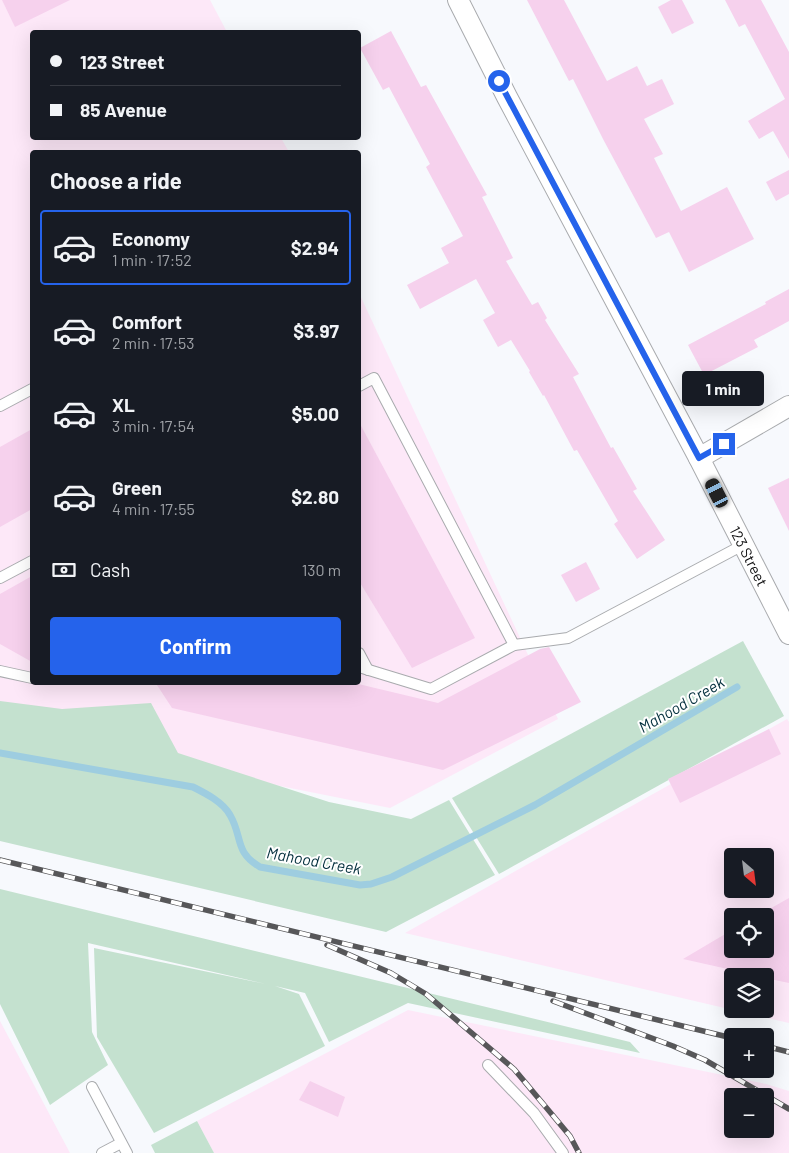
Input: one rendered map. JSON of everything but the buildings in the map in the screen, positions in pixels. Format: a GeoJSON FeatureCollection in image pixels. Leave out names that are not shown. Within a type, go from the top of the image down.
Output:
{"type":"FeatureCollection","features":[{"type":"Feature","properties":{"kind":"street","name":"123 Street"},"geometry":{"type":"LineString","coordinates":[[458,0],[507,97],[699,458],[789,634]]}},
{"type":"Feature","properties":{"kind":"street"},"geometry":{"type":"LineString","coordinates":[[699,458],[789,406]]}},
{"type":"Feature","properties":{"kind":"lane"},"geometry":{"type":"LineString","coordinates":[[361,385],[374,378],[514,644]]}},
{"type":"Feature","properties":{"kind":"lane"},"geometry":{"type":"LineString","coordinates":[[0,406],[30,390]]}},
{"type":"Feature","properties":{"kind":"lane"},"geometry":{"type":"LineString","coordinates":[[363,668],[431,689],[514,644],[568,638],[743,545]]}},
{"type":"Feature","properties":{"kind":"lane"},"geometry":{"type":"LineString","coordinates":[[0,578],[30,562]]}},
{"type":"Feature","properties":{"kind":"lane"},"geometry":{"type":"LineString","coordinates":[[0,671],[30,678]]}},
{"type":"Feature","properties":{"kind":"lane"},"geometry":{"type":"LineString","coordinates":[[488,1065],[534,1113],[563,1153]]}},
{"type":"Feature","properties":{"kind":"lane"},"geometry":{"type":"LineString","coordinates":[[92,1087],[127,1153]]}},
{"type":"Feature","properties":{"kind":"lane"},"geometry":{"type":"LineString","coordinates":[[102,1153],[121,1143]]}},
{"type":"Feature","properties":{"kind":"shaded area"},"geometry":{"type":"Polygon","coordinates":[[[0,0],[210,0],[226,30],[30,30],[30,140],[282,140],[288,150],[30,150],[30,685],[361,685],[361,297],[558,719],[390,808],[0,730],[0,0]]]}},
{"type":"Feature","properties":{"kind":"shaded area"},"geometry":{"type":"Polygon","coordinates":[[[787,719],[789,722],[789,1023],[768,1018],[774,1018],[774,968],[724,968],[724,1008],[405,933],[787,719]]]}},
{"type":"Feature","properties":{"kind":"shaded area"},"geometry":{"type":"Polygon","coordinates":[[[408,1010],[724,1075],[724,1078],[737,1078],[766,1084],[789,1091],[789,1153],[214,1153],[197,1121],[408,1010]]]}},
{"type":"Feature","properties":{"kind":"shaded area"},"geometry":{"type":"Polygon","coordinates":[[[0,1021],[70,1153],[0,1153],[0,1021]]]}},
{"type":"Feature","properties":{"kind":"green space"},"geometry":{"type":"Polygon","coordinates":[[[743,641],[784,716],[499,874],[452,798],[743,641]]]}},
{"type":"Feature","properties":{"kind":"green space"},"geometry":{"type":"Polygon","coordinates":[[[0,701],[62,709],[151,703],[178,753],[329,802],[411,819],[449,800],[495,875],[386,932],[0,841],[0,701]]]}},
{"type":"Feature","properties":{"kind":"green space"},"geometry":{"type":"Polygon","coordinates":[[[0,889],[630,1042],[640,1053],[408,1003],[329,1042],[305,993],[275,986],[299,994],[325,1046],[154,1133],[97,1037],[94,948],[266,984],[88,943],[92,1032],[108,1065],[50,1105],[0,1004],[0,889]]]}},
{"type":"Feature","properties":{"kind":"green space"},"geometry":{"type":"Polygon","coordinates":[[[197,1121],[214,1153],[155,1153],[151,1145],[197,1121]]]}},
{"type":"Feature","properties":{"kind":"waterway","name":"Mahood Creek"},"geometry":{"type":"LineString","coordinates":[[0,753],[193,787],[213,798],[227,810],[234,823],[240,844],[246,856],[260,867],[360,885],[371,884],[392,877],[535,805],[737,687]]}},
{"type":"Feature","properties":{"kind":"railway"},"geometry":{"type":"LineString","coordinates":[[0,860],[724,1036]]}},
{"type":"Feature","properties":{"kind":"railway"},"geometry":{"type":"LineString","coordinates":[[327,945],[391,973],[426,994],[514,1069],[570,1136],[579,1153]]}},
{"type":"Feature","properties":{"kind":"railway"},"geometry":{"type":"LineString","coordinates":[[553,1001],[705,1060],[789,1109]]}},
{"type":"Feature","properties":{"kind":"railway"},"geometry":{"type":"LineString","coordinates":[[774,1048],[789,1052]]}},
{"type":"Feature","properties":{"kind":"route"},"geometry":{"type":"LineString","coordinates":[[499,81],[699,458],[724,444]]}}]}
